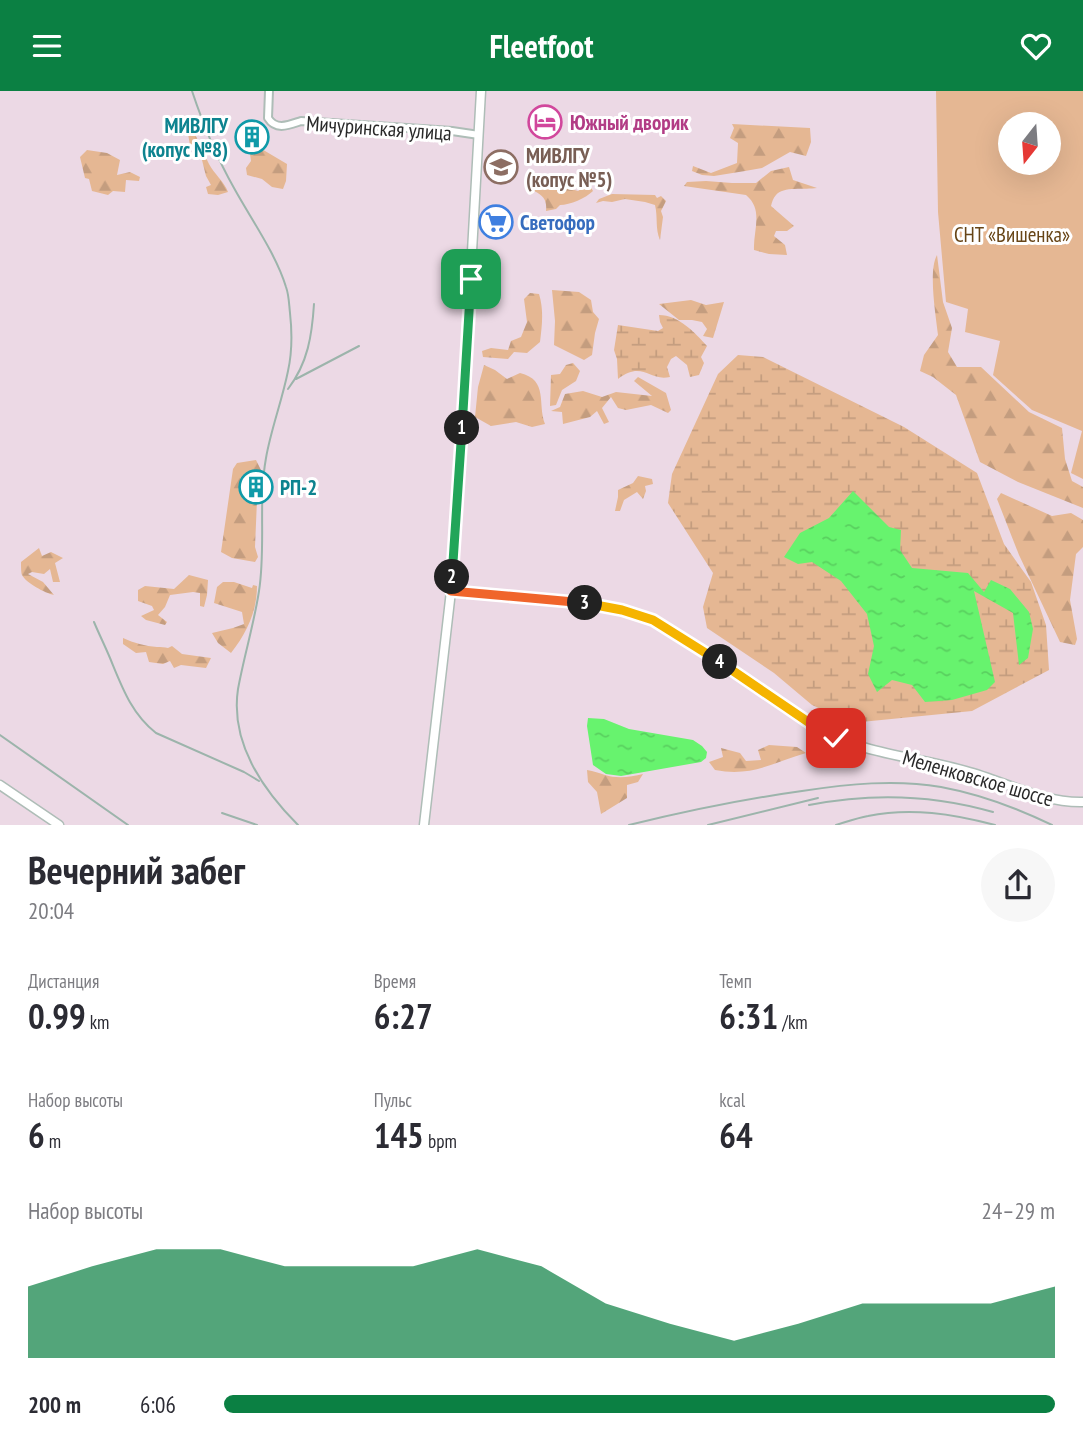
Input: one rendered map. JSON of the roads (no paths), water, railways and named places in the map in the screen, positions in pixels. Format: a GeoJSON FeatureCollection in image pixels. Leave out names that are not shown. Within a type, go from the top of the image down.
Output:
{"type":"FeatureCollection","features":[{"type":"Feature","properties":{"kind":"main road"},"geometry":{"type":"LineString","coordinates":[[424,824],[451,591],[481,91]]}},
{"type":"Feature","properties":{"kind":"main road","name":"Меленковское шоссе"},"geometry":{"type":"LineString","coordinates":[[451,591],[572,601],[640,615],[653,620],[703,651],[836,738],[862,747],[969,771],[1057,801],[1083,802]]}},
{"type":"Feature","properties":{"kind":"main road"},"geometry":{"type":"LineString","coordinates":[[0,785],[60,824]]}},
{"type":"Feature","properties":{"kind":"street","name":"Мичуринская улица"},"geometry":{"type":"LineString","coordinates":[[269,91],[268,118],[275,125],[285,126],[301,121],[479,135]]}},
{"type":"Feature","properties":{"kind":"water"},"geometry":{"type":"Polygon","coordinates":[[[853,491],[889,527],[901,530],[900,550],[912,568],[968,573],[984,592],[991,580],[1010,589],[1029,612],[1033,629],[1028,658],[1019,665],[1013,613],[974,591],[995,682],[987,690],[952,700],[925,702],[912,685],[892,680],[877,692],[868,674],[874,646],[867,614],[841,581],[812,562],[798,564],[784,557],[800,533],[829,518],[853,491]]]}},
{"type":"Feature","properties":{"kind":"water"},"geometry":{"type":"Polygon","coordinates":[[[588,718],[604,719],[629,729],[693,740],[707,752],[706,758],[701,762],[621,776],[606,774],[593,765],[588,718]]]}},
{"type":"Feature","properties":{"kind":"railway"},"geometry":{"type":"LineString","coordinates":[[192,91],[216,153],[276,262],[288,296],[290,357],[266,458],[261,574],[238,689],[237,709],[239,728],[251,763],[272,796],[298,825]]}},
{"type":"Feature","properties":{"kind":"railway"},"geometry":{"type":"LineString","coordinates":[[288,389],[308,348],[314,304]]}},
{"type":"Feature","properties":{"kind":"railway"},"geometry":{"type":"LineString","coordinates":[[296,379],[359,346]]}},
{"type":"Feature","properties":{"kind":"railway"},"geometry":{"type":"LineString","coordinates":[[94,622],[128,699],[147,725],[156,733],[259,781]]}},
{"type":"Feature","properties":{"kind":"railway"},"geometry":{"type":"LineString","coordinates":[[0,735],[128,825]]}},
{"type":"Feature","properties":{"kind":"railway"},"geometry":{"type":"LineString","coordinates":[[629,825],[780,794],[872,783],[924,785],[969,793],[1012,807],[1052,825]]}},
{"type":"Feature","properties":{"kind":"railway"},"geometry":{"type":"LineString","coordinates":[[809,805],[878,797],[925,799],[993,812]]}},
{"type":"Feature","properties":{"kind":"railway"},"geometry":{"type":"LineString","coordinates":[[708,825],[818,798]]}},
{"type":"Feature","properties":{"kind":"railway"},"geometry":{"type":"LineString","coordinates":[[836,825],[884,813],[900,812],[948,815],[995,825]]}},
{"type":"Feature","properties":{"kind":"railway"},"geometry":{"type":"LineString","coordinates":[[222,813],[257,825]]}},
{"type":"Feature","properties":{"kind":"place","name":"Южный дворик"},"geometry":{"type":"Point","coordinates":[545,122]}},
{"type":"Feature","properties":{"kind":"place","name":"МИВЛГУ (копус №8)"},"geometry":{"type":"Point","coordinates":[252,137]}},
{"type":"Feature","properties":{"kind":"place","name":"МИВЛГУ (копус №5)"},"geometry":{"type":"Point","coordinates":[501,167]}},
{"type":"Feature","properties":{"kind":"place","name":"Светофор"},"geometry":{"type":"Point","coordinates":[496,222]}},
{"type":"Feature","properties":{"kind":"place","name":"РП-2"},"geometry":{"type":"Point","coordinates":[256,487]}},
{"type":"Feature","properties":{"kind":"park label","name":"СНТ «Вишенка»"},"geometry":{"type":"Point","coordinates":[1012,234]}}]}
